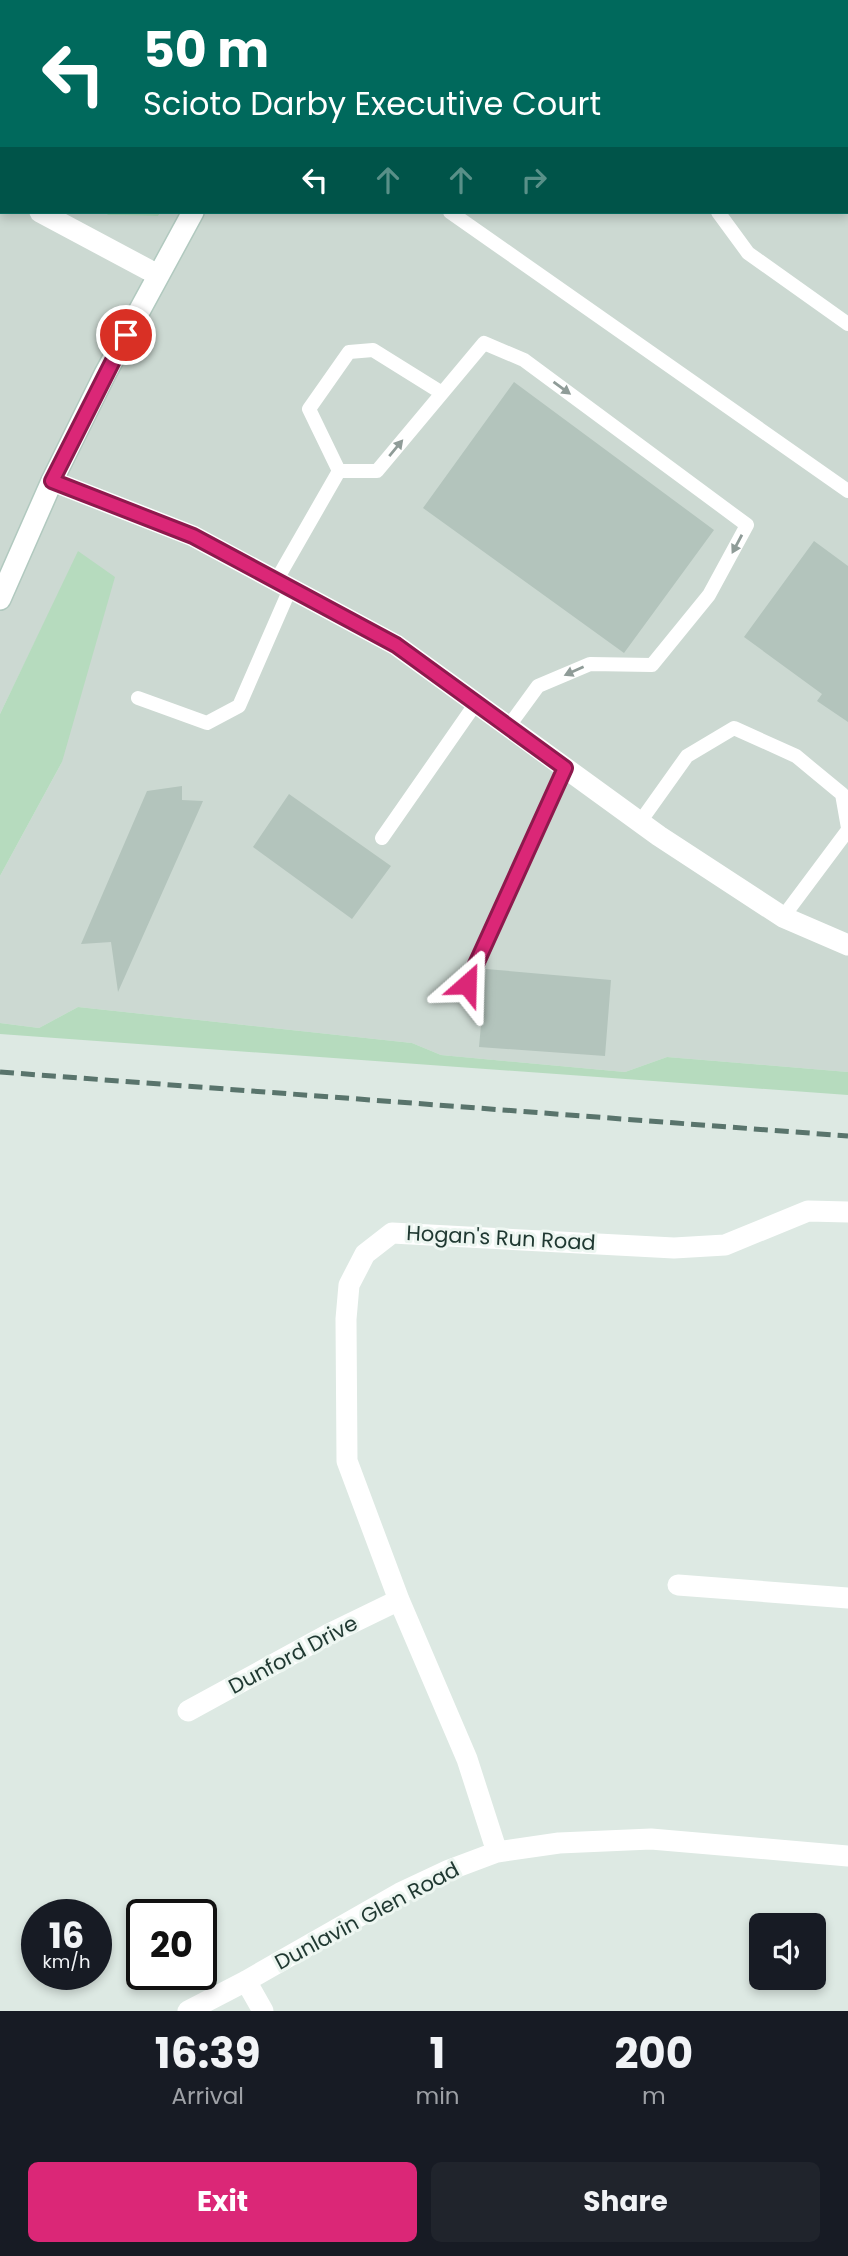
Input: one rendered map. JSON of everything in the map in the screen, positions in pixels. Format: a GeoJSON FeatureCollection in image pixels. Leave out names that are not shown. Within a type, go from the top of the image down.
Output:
{"type":"FeatureCollection","features":[{"type":"Feature","properties":{"kind":"street"},"geometry":{"type":"LineString","coordinates":[[44,214],[158,275]]}},
{"type":"Feature","properties":{"kind":"street"},"geometry":{"type":"LineString","coordinates":[[0,599],[52,481],[192,214]]}},
{"type":"Feature","properties":{"kind":"street"},"geometry":{"type":"LineString","coordinates":[[52,481],[193,536],[396,645],[640,822],[783,917],[848,945]]}},
{"type":"Feature","properties":{"kind":"street","name":"Hogan's Run Road"},"geometry":{"type":"LineString","coordinates":[[497,1852],[467,1759],[399,1600],[347,1461],[346,1319],[349,1285],[365,1254],[392,1233],[674,1248],[725,1245],[808,1211],[848,1212]]}},
{"type":"Feature","properties":{"kind":"street"},"geometry":{"type":"LineString","coordinates":[[678,1586],[848,1598]]}},
{"type":"Feature","properties":{"kind":"street","name":"Dunford Drive"},"geometry":{"type":"LineString","coordinates":[[188,1710],[329,1634],[399,1600]]}},
{"type":"Feature","properties":{"kind":"street","name":"Dunlavin Glen Road"},"geometry":{"type":"LineString","coordinates":[[188,2011],[400,1894],[449,1870],[497,1852],[559,1843],[651,1839],[848,1856]]}},
{"type":"Feature","properties":{"kind":"street"},"geometry":{"type":"LineString","coordinates":[[246,1981],[262,2011]]}},
{"type":"Feature","properties":{"kind":"lane"},"geometry":{"type":"LineString","coordinates":[[453,214],[848,491]]}},
{"type":"Feature","properties":{"kind":"lane"},"geometry":{"type":"LineString","coordinates":[[719,214],[748,253],[848,324]]}},
{"type":"Feature","properties":{"kind":"lane"},"geometry":{"type":"LineString","coordinates":[[339,471],[377,471],[484,343],[524,360],[747,525],[709,596],[652,665],[590,664],[538,686],[508,727]]}},
{"type":"Feature","properties":{"kind":"lane"},"geometry":{"type":"LineString","coordinates":[[339,471],[309,410],[349,352],[373,350],[442,393]]}},
{"type":"Feature","properties":{"kind":"lane"},"geometry":{"type":"LineString","coordinates":[[138,698],[207,723],[239,706],[283,585],[339,471]]}},
{"type":"Feature","properties":{"kind":"lane"},"geometry":{"type":"LineString","coordinates":[[383,838],[476,703]]}},
{"type":"Feature","properties":{"kind":"lane"},"geometry":{"type":"LineString","coordinates":[[640,822],[687,756],[734,728],[796,757],[842,794],[848,829],[783,917]]}},
{"type":"Feature","properties":{"kind":"lane"},"geometry":{"type":"LineString","coordinates":[[467,984],[565,768]]}},
{"type":"Feature","properties":{"kind":"shaded area"},"geometry":{"type":"Polygon","coordinates":[[[0,214],[848,214],[848,1072],[667,1057],[625,1072],[441,1055],[412,1043],[78,1007],[39,1028],[0,1023],[0,876],[62,762],[79,551],[0,714],[0,214]]]}},
{"type":"Feature","properties":{"kind":"green space"},"geometry":{"type":"Polygon","coordinates":[[[106,214],[160,214],[158,216],[106,214]]]}},
{"type":"Feature","properties":{"kind":"green space"},"geometry":{"type":"Polygon","coordinates":[[[78,551],[115,577],[62,762],[0,876],[0,714],[78,551]]]}},
{"type":"Feature","properties":{"kind":"green space"},"geometry":{"type":"Polygon","coordinates":[[[78,1007],[412,1043],[441,1055],[625,1072],[667,1057],[848,1072],[848,1095],[0,1034],[0,1023],[39,1028],[78,1007]]]}},
{"type":"Feature","properties":{"kind":"building"},"geometry":{"type":"Polygon","coordinates":[[[514,382],[714,530],[624,653],[423,508],[514,382]]]}},
{"type":"Feature","properties":{"kind":"building"},"geometry":{"type":"Polygon","coordinates":[[[814,541],[848,566],[848,722],[817,701],[822,694],[744,637],[814,541]]]}},
{"type":"Feature","properties":{"kind":"building"},"geometry":{"type":"Polygon","coordinates":[[[182,786],[182,800],[203,801],[118,992],[111,942],[81,944],[147,791],[182,786]]]}},
{"type":"Feature","properties":{"kind":"building"},"geometry":{"type":"Polygon","coordinates":[[[289,794],[391,866],[352,919],[253,847],[289,794]]]}},
{"type":"Feature","properties":{"kind":"building"},"geometry":{"type":"Polygon","coordinates":[[[486,969],[611,980],[605,1056],[479,1047],[486,969]]]}},
{"type":"Feature","properties":{"kind":"railway"},"geometry":{"type":"LineString","coordinates":[[0,1072],[848,1136]]}},
{"type":"Feature","properties":{"kind":"route"},"geometry":{"type":"LineString","coordinates":[[126,335],[52,481],[193,536],[396,645],[565,768],[467,984]]}}]}
